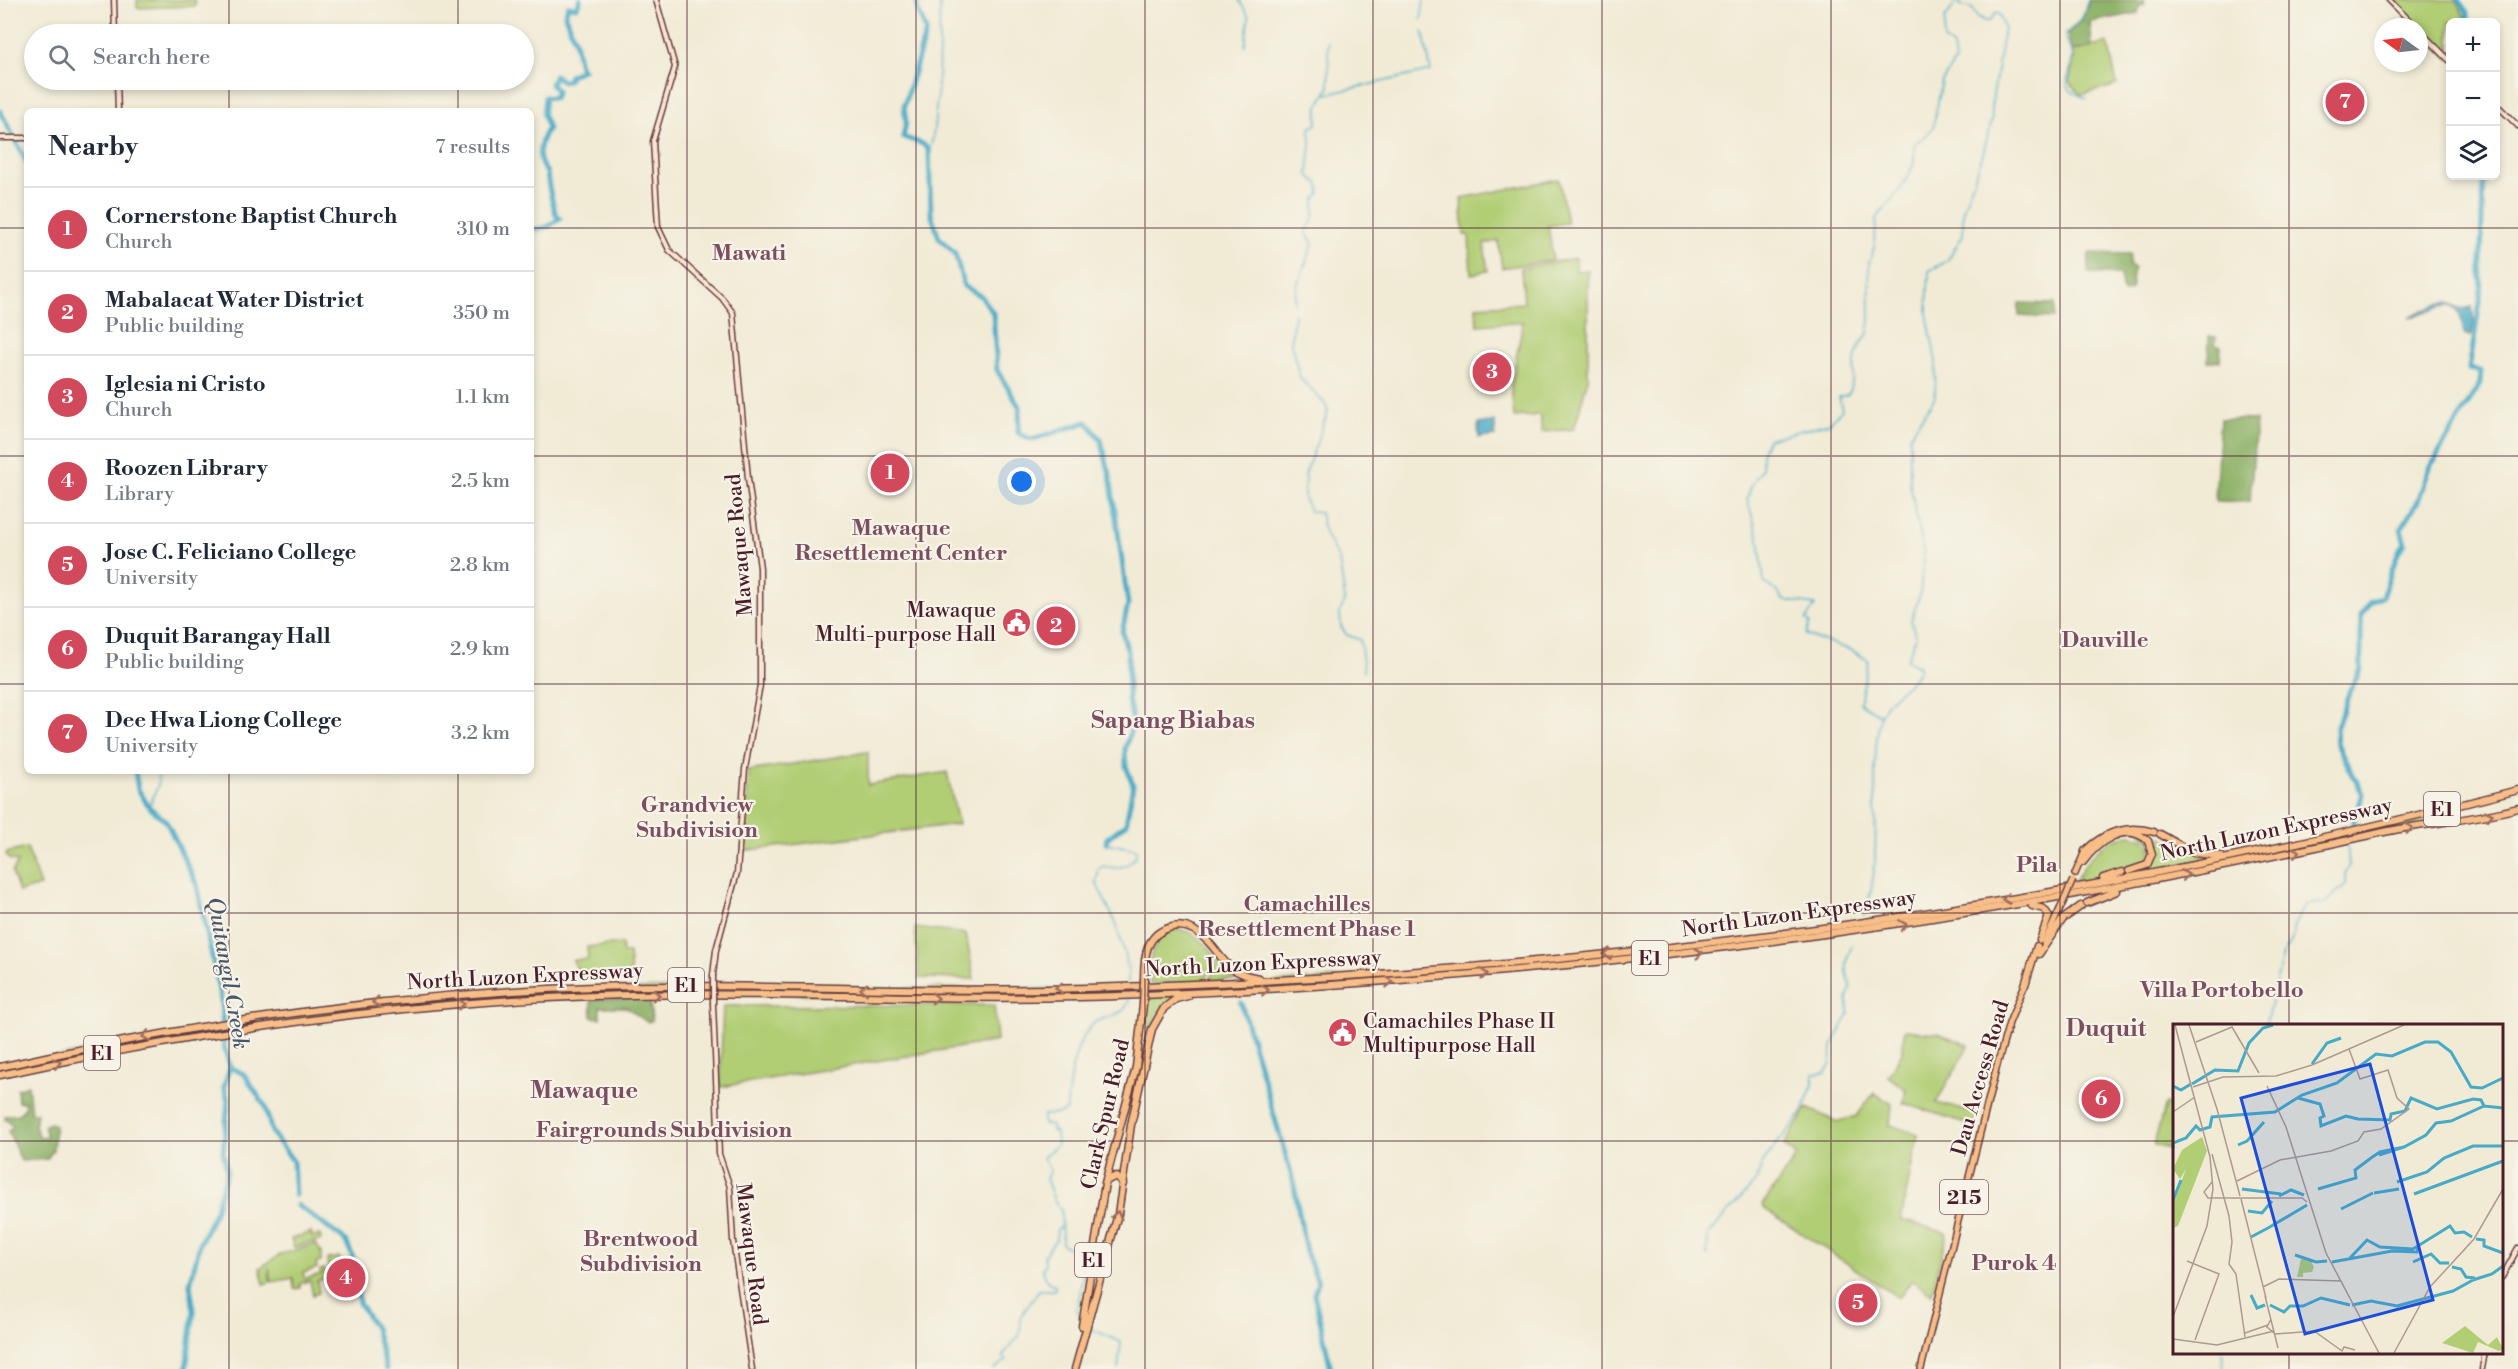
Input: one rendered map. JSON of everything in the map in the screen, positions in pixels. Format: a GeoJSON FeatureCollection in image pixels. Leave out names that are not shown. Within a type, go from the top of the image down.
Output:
{"type":"FeatureCollection","features":[{"type":"Feature","properties":{"kind":"highway","name":"North Luzon Expressway"},"geometry":{"type":"LineString","coordinates":[[0,1067],[203,1025],[404,999],[594,987],[723,986],[982,990],[1140,986],[1424,971],[1689,945],[1900,916],[2080,886],[2334,835],[2518,790]]}},
{"type":"Feature","properties":{"kind":"highway","name":"North Luzon Expressway"},"geometry":{"type":"LineString","coordinates":[[0,1075],[205,1034],[405,1009],[594,996],[982,998],[1117,996],[1388,983],[1622,961],[1763,945],[2017,907],[2405,828],[2459,822],[2518,808]]}},
{"type":"Feature","properties":{"kind":"highway"},"geometry":{"type":"LineString","coordinates":[[2088,842],[2120,830],[2141,828],[2157,833],[2198,854],[2234,856]]}},
{"type":"Feature","properties":{"kind":"highway"},"geometry":{"type":"LineString","coordinates":[[2080,886],[2147,865],[2152,854],[2148,841],[2136,834],[2122,833],[2106,839],[2083,861]]}},
{"type":"Feature","properties":{"kind":"highway"},"geometry":{"type":"LineString","coordinates":[[2085,850],[2098,839]]}},
{"type":"Feature","properties":{"kind":"highway"},"geometry":{"type":"LineString","coordinates":[[2039,954],[2063,919],[2084,905],[2137,884]]}},
{"type":"Feature","properties":{"kind":"highway"},"geometry":{"type":"LineString","coordinates":[[2017,907],[2037,906],[2047,912],[2048,921],[2025,985]]}},
{"type":"Feature","properties":{"kind":"highway","name":"Clark Spur Road"},"geometry":{"type":"LineString","coordinates":[[1087,1318],[1105,1183],[1133,1082],[1140,1047],[1145,1004],[1147,949],[1157,934],[1174,927],[1193,929],[1203,936],[1229,967],[1249,976],[1275,980]]}},
{"type":"Feature","properties":{"kind":"highway","name":"Clark Spur Road"},"geometry":{"type":"LineString","coordinates":[[1072,1369],[1111,1243],[1123,1188],[1131,1125],[1155,1019],[1175,1000],[1207,992]]}},
{"type":"Feature","properties":{"kind":"highway"},"geometry":{"type":"LineString","coordinates":[[1131,1125],[1142,1057],[1145,1004]]}},
{"type":"Feature","properties":{"kind":"highway"},"geometry":{"type":"LineString","coordinates":[[1105,1183],[1109,1178],[1116,1176],[1121,1180],[1123,1188]]}},
{"type":"Feature","properties":{"kind":"main road"},"geometry":{"type":"LineString","coordinates":[[114,0],[115,24]]}},
{"type":"Feature","properties":{"kind":"main road","name":"Mawaque Road"},"geometry":{"type":"LineString","coordinates":[[656,0],[675,67],[653,141],[658,227],[666,246],[722,298],[733,313],[747,468],[760,568],[760,685],[745,769],[737,873],[716,950],[713,975],[719,1154],[730,1187],[733,1241],[752,1369]]}},
{"type":"Feature","properties":{"kind":"main road"},"geometry":{"type":"LineString","coordinates":[[2389,0],[2407,18]]}},
{"type":"Feature","properties":{"kind":"main road"},"geometry":{"type":"LineString","coordinates":[[2428,39],[2446,56]]}},
{"type":"Feature","properties":{"kind":"main road"},"geometry":{"type":"LineString","coordinates":[[117,90],[118,108]]}},
{"type":"Feature","properties":{"kind":"main road"},"geometry":{"type":"LineString","coordinates":[[2500,108],[2518,126]]}},
{"type":"Feature","properties":{"kind":"main road"},"geometry":{"type":"LineString","coordinates":[[0,138],[24,138]]}},
{"type":"Feature","properties":{"kind":"main road","name":"Dau Access Road"},"geometry":{"type":"LineString","coordinates":[[1921,1369],[2010,1021],[2085,850]]}},
{"type":"Feature","properties":{"kind":"main road","name":"Dau Access Road"},"geometry":{"type":"LineString","coordinates":[[2074,877],[2083,861]]}},
{"type":"Feature","properties":{"kind":"main road"},"geometry":{"type":"LineString","coordinates":[[2503,1275],[2518,1248]]}},
{"type":"Feature","properties":{"kind":"main road"},"geometry":{"type":"LineString","coordinates":[[2482,1369],[2485,1354]]}},
{"type":"Feature","properties":{"kind":"green space"},"geometry":{"type":"Polygon","coordinates":[[[137,0],[195,0],[195,6],[137,8],[137,0]]]}},
{"type":"Feature","properties":{"kind":"green space"},"geometry":{"type":"Polygon","coordinates":[[[2089,0],[2144,0],[2144,5],[2139,6],[2138,13],[2090,22],[2092,47],[2072,51],[2067,34],[2082,20],[2089,0]]]}},
{"type":"Feature","properties":{"kind":"green space"},"geometry":{"type":"Polygon","coordinates":[[[2390,0],[2455,0],[2466,18],[2446,18],[2446,55],[2428,37],[2428,18],[2408,18],[2390,0]]]}},
{"type":"Feature","properties":{"kind":"green space"},"geometry":{"type":"Polygon","coordinates":[[[2108,43],[2117,85],[2081,95],[2069,82],[2074,57],[2072,52],[2108,43]]]}},
{"type":"Feature","properties":{"kind":"green space"},"geometry":{"type":"Polygon","coordinates":[[[1559,179],[1567,223],[1548,226],[1553,260],[1502,268],[1498,241],[1484,244],[1488,271],[1471,274],[1469,235],[1464,235],[1461,198],[1559,179]]]}},
{"type":"Feature","properties":{"kind":"green space"},"geometry":{"type":"Polygon","coordinates":[[[2089,253],[2130,254],[2129,265],[2134,268],[2131,290],[2123,293],[2120,275],[2088,273],[2089,253]]]}},
{"type":"Feature","properties":{"kind":"green space"},"geometry":{"type":"Polygon","coordinates":[[[1576,258],[1576,271],[1588,270],[1588,379],[1574,429],[1542,432],[1540,415],[1514,417],[1511,386],[1523,322],[1477,325],[1476,306],[1524,303],[1521,268],[1576,258]]]}},
{"type":"Feature","properties":{"kind":"green space"},"geometry":{"type":"Polygon","coordinates":[[[2019,303],[2055,304],[2054,318],[2019,316],[2019,303]]]}},
{"type":"Feature","properties":{"kind":"green space"},"geometry":{"type":"Polygon","coordinates":[[[2209,336],[2216,337],[2215,345],[2221,346],[2220,361],[2208,361],[2209,336]]]}},
{"type":"Feature","properties":{"kind":"green space"},"geometry":{"type":"Polygon","coordinates":[[[2220,419],[2256,420],[2250,502],[2215,501],[2220,419]]]}},
{"type":"Feature","properties":{"kind":"green space"},"geometry":{"type":"Polygon","coordinates":[[[868,752],[868,785],[947,772],[958,824],[743,851],[749,771],[868,752]]]}},
{"type":"Feature","properties":{"kind":"green space"},"geometry":{"type":"Polygon","coordinates":[[[2458,819],[2363,835],[2362,830],[2402,821],[2458,819]]]}},
{"type":"Feature","properties":{"kind":"green space"},"geometry":{"type":"Polygon","coordinates":[[[2146,831],[2212,858],[2139,872],[2145,869],[2154,854],[2151,842],[2140,832],[2146,831]]]}},
{"type":"Feature","properties":{"kind":"green space"},"geometry":{"type":"Polygon","coordinates":[[[2130,835],[2143,838],[2150,847],[2149,860],[2139,866],[2074,883],[2090,858],[2103,846],[2120,837],[2130,835]]]}},
{"type":"Feature","properties":{"kind":"green space"},"geometry":{"type":"Polygon","coordinates":[[[27,848],[40,886],[19,892],[12,872],[18,862],[8,859],[6,853],[27,848]]]}},
{"type":"Feature","properties":{"kind":"green space"},"geometry":{"type":"Polygon","coordinates":[[[915,928],[966,934],[974,979],[919,978],[915,928]]]}},
{"type":"Feature","properties":{"kind":"green space"},"geometry":{"type":"Polygon","coordinates":[[[1173,929],[1187,931],[1197,937],[1215,956],[1205,981],[1150,984],[1151,956],[1160,935],[1173,929]]]}},
{"type":"Feature","properties":{"kind":"green space"},"geometry":{"type":"Polygon","coordinates":[[[621,944],[623,953],[629,953],[631,975],[580,976],[573,960],[588,959],[587,947],[621,944]]]}},
{"type":"Feature","properties":{"kind":"green space"},"geometry":{"type":"Polygon","coordinates":[[[1218,960],[1231,971],[1248,979],[1209,981],[1218,960]]]}},
{"type":"Feature","properties":{"kind":"green space"},"geometry":{"type":"Polygon","coordinates":[[[1367,977],[1324,984],[1205,991],[1207,986],[1367,977]]]}},
{"type":"Feature","properties":{"kind":"green space"},"geometry":{"type":"Polygon","coordinates":[[[713,987],[712,993],[417,1005],[356,1011],[355,1006],[550,991],[713,987]]]}},
{"type":"Feature","properties":{"kind":"green space"},"geometry":{"type":"Polygon","coordinates":[[[717,988],[1142,989],[1142,993],[1092,995],[716,994],[717,988]]]}},
{"type":"Feature","properties":{"kind":"green space"},"geometry":{"type":"Polygon","coordinates":[[[1180,995],[1165,1005],[1156,1017],[1146,1049],[1149,998],[1180,995]]]}},
{"type":"Feature","properties":{"kind":"green space"},"geometry":{"type":"Polygon","coordinates":[[[656,997],[655,1001],[650,1002],[652,1021],[647,1022],[626,1007],[600,1007],[600,1018],[592,1017],[591,1000],[656,997]]]}},
{"type":"Feature","properties":{"kind":"green space"},"geometry":{"type":"Polygon","coordinates":[[[994,1005],[997,1041],[720,1087],[723,1006],[994,1005]]]}},
{"type":"Feature","properties":{"kind":"green space"},"geometry":{"type":"Polygon","coordinates":[[[351,1007],[351,1012],[258,1025],[257,1020],[351,1007]]]}},
{"type":"Feature","properties":{"kind":"green space"},"geometry":{"type":"Polygon","coordinates":[[[203,1029],[204,1033],[56,1057],[203,1029]]]}},
{"type":"Feature","properties":{"kind":"green space"},"geometry":{"type":"Polygon","coordinates":[[[1904,1030],[1938,1033],[1969,1045],[1936,1103],[1979,1114],[1975,1126],[1903,1103],[1906,1090],[1888,1076],[1903,1051],[1904,1030]]]}},
{"type":"Feature","properties":{"kind":"green space"},"geometry":{"type":"Polygon","coordinates":[[[28,1085],[31,1113],[37,1113],[35,1127],[40,1138],[47,1137],[44,1126],[50,1123],[55,1126],[53,1150],[47,1159],[21,1161],[8,1131],[13,1127],[8,1120],[5,1120],[5,1116],[18,1114],[24,1109],[25,1102],[18,1102],[17,1089],[28,1085]]]}},
{"type":"Feature","properties":{"kind":"green space"},"geometry":{"type":"Polygon","coordinates":[[[1874,1093],[1892,1104],[1890,1125],[1918,1134],[1901,1220],[1947,1233],[1932,1294],[1912,1280],[1899,1298],[1762,1205],[1797,1156],[1784,1145],[1807,1108],[1837,1122],[1857,1116],[1874,1093]]]}},
{"type":"Feature","properties":{"kind":"green space"},"geometry":{"type":"Polygon","coordinates":[[[2165,1104],[2173,1106],[2173,1150],[2154,1145],[2165,1104]]]}},
{"type":"Feature","properties":{"kind":"green space"},"geometry":{"type":"Polygon","coordinates":[[[311,1232],[312,1237],[320,1235],[321,1240],[294,1247],[291,1239],[311,1232]]]}},
{"type":"Feature","properties":{"kind":"green space"},"geometry":{"type":"Polygon","coordinates":[[[316,1244],[321,1252],[321,1262],[316,1263],[317,1268],[303,1273],[305,1279],[321,1274],[320,1270],[325,1269],[326,1278],[317,1281],[319,1293],[313,1295],[310,1281],[300,1283],[300,1288],[294,1289],[293,1278],[272,1282],[269,1268],[270,1282],[264,1284],[260,1268],[281,1254],[316,1244]]]}},
{"type":"Feature","properties":{"kind":"green space"},"geometry":{"type":"Polygon","coordinates":[[[339,1257],[345,1279],[332,1281],[329,1276],[327,1259],[339,1257]]]}},
{"type":"Feature","properties":{"kind":"water"},"geometry":{"type":"Polygon","coordinates":[[[2449,303],[2462,309],[2472,307],[2474,324],[2470,336],[2464,334],[2461,316],[2454,307],[2442,307],[2409,318],[2435,305],[2449,303]]]}},
{"type":"Feature","properties":{"kind":"water"},"geometry":{"type":"Polygon","coordinates":[[[1495,421],[1495,436],[1479,438],[1478,424],[1495,421]]]}},
{"type":"Feature","properties":{"kind":"waterway"},"geometry":{"type":"LineString","coordinates":[[534,230],[549,226],[560,218],[556,215],[547,172],[539,156],[548,128],[543,114],[545,97],[554,98],[557,91],[551,84],[555,75],[563,82],[569,79],[570,75],[583,70],[580,67],[575,41],[565,15],[568,6],[577,7],[580,0]]}},
{"type":"Feature","properties":{"kind":"waterway"},"geometry":{"type":"LineString","coordinates":[[917,0],[917,8],[926,31],[904,106],[906,122],[903,137],[923,144],[929,151],[931,213],[939,238],[955,253],[964,286],[982,297],[993,313],[997,370],[1020,408],[1018,433],[1030,439],[1087,422],[1101,440],[1110,475],[1128,604],[1122,632],[1128,652],[1128,699],[1133,722],[1125,749],[1126,766],[1133,785],[1126,824],[1107,838],[1106,843]]}},
{"type":"Feature","properties":{"kind":"waterway"},"geometry":{"type":"LineString","coordinates":[[929,151],[933,138],[938,87],[940,0]]}},
{"type":"Feature","properties":{"kind":"waterway"},"geometry":{"type":"LineString","coordinates":[[1239,0],[1249,17],[1245,46]]}},
{"type":"Feature","properties":{"kind":"waterway"},"geometry":{"type":"LineString","coordinates":[[1421,20],[1424,0]]}},
{"type":"Feature","properties":{"kind":"waterway"},"geometry":{"type":"LineString","coordinates":[[1880,715],[1860,703],[1868,660],[1851,650],[1806,635],[1810,623],[1806,620],[1815,605],[1783,600],[1778,592],[1764,582],[1759,539],[1747,499],[1752,484],[1762,469],[1762,451],[1768,439],[1829,423],[1842,410],[1839,397],[1847,395],[1851,390],[1856,356],[1860,344],[1867,336],[1870,322],[1869,263],[1875,244],[1876,218],[1900,190],[1914,164],[1914,146],[1933,128],[1942,81],[1955,61],[1953,47],[1944,40],[1945,18],[1958,0]]}},
{"type":"Feature","properties":{"kind":"waterway"},"geometry":{"type":"LineString","coordinates":[[1864,915],[1871,893],[1874,869],[1875,764],[1881,715],[1884,707],[1913,679],[1920,667],[1907,660],[1916,637],[1911,621],[1920,593],[1924,553],[1910,485],[1910,436],[1935,397],[1936,362],[1927,313],[1929,271],[1947,261],[1963,235],[1963,210],[1982,157],[1992,119],[1991,108],[2004,27],[1999,14],[1996,13],[1988,22],[1976,16],[1972,8],[1960,6],[1961,0]]}},
{"type":"Feature","properties":{"kind":"waterway"},"geometry":{"type":"LineString","coordinates":[[2087,99],[2071,91],[2067,85],[2073,56],[2065,38],[2066,34],[2082,18],[2088,0]]}},
{"type":"Feature","properties":{"kind":"waterway"},"geometry":{"type":"LineString","coordinates":[[2458,0],[2467,12],[2468,18]]}},
{"type":"Feature","properties":{"kind":"waterway"},"geometry":{"type":"LineString","coordinates":[[1327,94],[1431,71],[1423,31]]}},
{"type":"Feature","properties":{"kind":"waterway"},"geometry":{"type":"LineString","coordinates":[[1295,302],[1296,288],[1313,244],[1306,233],[1314,217],[1315,200],[1320,193],[1319,184],[1308,175],[1310,128],[1317,124],[1318,106],[1329,88],[1328,42]]}},
{"type":"Feature","properties":{"kind":"waterway","name":"Quitangil Creek"},"geometry":{"type":"LineString","coordinates":[[0,111],[24,157]]}},
{"type":"Feature","properties":{"kind":"waterway"},"geometry":{"type":"LineString","coordinates":[[2352,826],[2363,794],[2337,744],[2336,729],[2350,690],[2361,669],[2361,615],[2370,602],[2382,597],[2398,553],[2405,543],[2401,529],[2418,501],[2429,470],[2480,383],[2481,371],[2469,369],[2480,302],[2483,180]]}},
{"type":"Feature","properties":{"kind":"waterway"},"geometry":{"type":"LineString","coordinates":[[1294,314],[1291,344],[1300,378],[1325,404],[1328,411],[1305,475],[1304,499],[1311,512],[1320,513],[1325,534],[1339,559],[1345,599],[1340,613],[1341,627],[1347,635],[1360,640],[1364,671]]}},
{"type":"Feature","properties":{"kind":"waterway","name":"Quitangil Creek"},"geometry":{"type":"LineString","coordinates":[[136,774],[138,789],[149,807],[166,821],[197,885],[221,1000],[224,1047],[230,1067],[224,1087],[228,1101],[223,1152],[227,1172],[214,1214],[200,1243],[190,1284],[194,1311],[186,1369]]}},
{"type":"Feature","properties":{"kind":"waterway"},"geometry":{"type":"LineString","coordinates":[[149,807],[158,785],[158,774]]}},
{"type":"Feature","properties":{"kind":"waterway"},"geometry":{"type":"LineString","coordinates":[[1106,843],[1136,849],[1136,856],[1129,863],[1117,868],[1103,866],[1099,869],[1096,883],[1116,923],[1128,968],[1128,983]]}},
{"type":"Feature","properties":{"kind":"waterway"},"geometry":{"type":"LineString","coordinates":[[2266,1024],[2283,954],[2292,940],[2294,926],[2304,905],[2325,903],[2345,885],[2345,874],[2349,866],[2347,844]]}},
{"type":"Feature","properties":{"kind":"waterway"},"geometry":{"type":"LineString","coordinates":[[1707,1256],[1708,1235],[1757,1180],[1762,1163],[1802,1113],[1813,1084],[1813,1074],[1825,1073],[1831,1064],[1832,1046],[1849,1014],[1847,1000],[1851,988],[1847,967],[1852,946]]}},
{"type":"Feature","properties":{"kind":"waterway"},"geometry":{"type":"LineString","coordinates":[[1080,1317],[1077,1310],[1086,1258],[1062,1244],[1061,1210],[1054,1200],[1046,1178],[1050,1171],[1043,1157],[1057,1145],[1056,1132],[1052,1131],[1051,1125],[1043,1124],[1043,1115],[1062,1113],[1067,1110],[1072,1068],[1079,1046],[1094,1023],[1119,1013],[1124,1009],[1129,997]]}},
{"type":"Feature","properties":{"kind":"waterway"},"geometry":{"type":"LineString","coordinates":[[1241,1003],[1293,1180],[1306,1252],[1318,1282],[1314,1294],[1331,1369]]}},
{"type":"Feature","properties":{"kind":"waterway"},"geometry":{"type":"LineString","coordinates":[[230,1067],[244,1074],[265,1106],[272,1133],[293,1161],[295,1195]]}},
{"type":"Feature","properties":{"kind":"waterway"},"geometry":{"type":"LineString","coordinates":[[297,1205],[346,1241],[356,1265],[359,1303],[375,1328],[386,1369]]}},
{"type":"Feature","properties":{"kind":"waterway"},"geometry":{"type":"LineString","coordinates":[[994,1369],[1007,1360],[1003,1356],[1019,1336],[1020,1317],[1039,1290],[1055,1290],[1055,1285],[1048,1282],[1042,1269],[1045,1264],[1044,1256],[1056,1239],[1057,1229],[1062,1227]]}},
{"type":"Feature","properties":{"kind":"waterway"},"geometry":{"type":"LineString","coordinates":[[1089,1328],[1121,1342],[1118,1369]]}},
{"type":"Feature","properties":{"kind":"waterway"},"geometry":{"type":"LineString","coordinates":[[2222,1354],[2224,1369]]}},
{"type":"Feature","properties":{"kind":"place","name":"Dee Hwa Liong College"},"geometry":{"type":"Point","coordinates":[2345,102]}},
{"type":"Feature","properties":{"kind":"place","name":"Iglesia ni Cristo"},"geometry":{"type":"Point","coordinates":[1492,372]}},
{"type":"Feature","properties":{"kind":"place","name":"Cornerstone Baptist Church"},"geometry":{"type":"Point","coordinates":[890,473]}},
{"type":"Feature","properties":{"kind":"place","name":"Mawaque Multi-purpose Hall"},"geometry":{"type":"Point","coordinates":[1017,622]}},
{"type":"Feature","properties":{"kind":"place","name":"Mabalacat Water District"},"geometry":{"type":"Point","coordinates":[1056,626]}},
{"type":"Feature","properties":{"kind":"place","name":"Camachiles Phase II Multipurpose Hall"},"geometry":{"type":"Point","coordinates":[1342,1033]}},
{"type":"Feature","properties":{"kind":"place","name":"Duquit Barangay Hall"},"geometry":{"type":"Point","coordinates":[2101,1099]}},
{"type":"Feature","properties":{"kind":"place","name":"Roozen Library"},"geometry":{"type":"Point","coordinates":[346,1278]}},
{"type":"Feature","properties":{"kind":"place","name":"Jose C. Feliciano College"},"geometry":{"type":"Point","coordinates":[1858,1303]}},
{"type":"Feature","properties":{"kind":"district","name":"Mawati"},"geometry":{"type":"Point","coordinates":[749,252]}},
{"type":"Feature","properties":{"kind":"district","name":"Mawaque Resettlement Center"},"geometry":{"type":"Point","coordinates":[901,540]}},
{"type":"Feature","properties":{"kind":"district","name":"Dauville"},"geometry":{"type":"Point","coordinates":[2105,639]}},
{"type":"Feature","properties":{"kind":"district","name":"Sapang Biabas"},"geometry":{"type":"Point","coordinates":[1173,720]}},
{"type":"Feature","properties":{"kind":"district","name":"Grandview Subdivision"},"geometry":{"type":"Point","coordinates":[697,816]}},
{"type":"Feature","properties":{"kind":"district","name":"Pila"},"geometry":{"type":"Point","coordinates":[2037,864]}},
{"type":"Feature","properties":{"kind":"district","name":"Camachilles Resettlement Phase 1"},"geometry":{"type":"Point","coordinates":[1307,916]}},
{"type":"Feature","properties":{"kind":"district","name":"Villa Portobello"},"geometry":{"type":"Point","coordinates":[2222,989]}},
{"type":"Feature","properties":{"kind":"district","name":"Duquit"},"geometry":{"type":"Point","coordinates":[2106,1028]}},
{"type":"Feature","properties":{"kind":"district","name":"Mawaque"},"geometry":{"type":"Point","coordinates":[584,1090]}},
{"type":"Feature","properties":{"kind":"district","name":"Fairgrounds Subdivision"},"geometry":{"type":"Point","coordinates":[664,1129]}},
{"type":"Feature","properties":{"kind":"district","name":"Brentwood Subdivision"},"geometry":{"type":"Point","coordinates":[641,1250]}},
{"type":"Feature","properties":{"kind":"district","name":"Purok 4"},"geometry":{"type":"Point","coordinates":[2014,1262]}}]}
